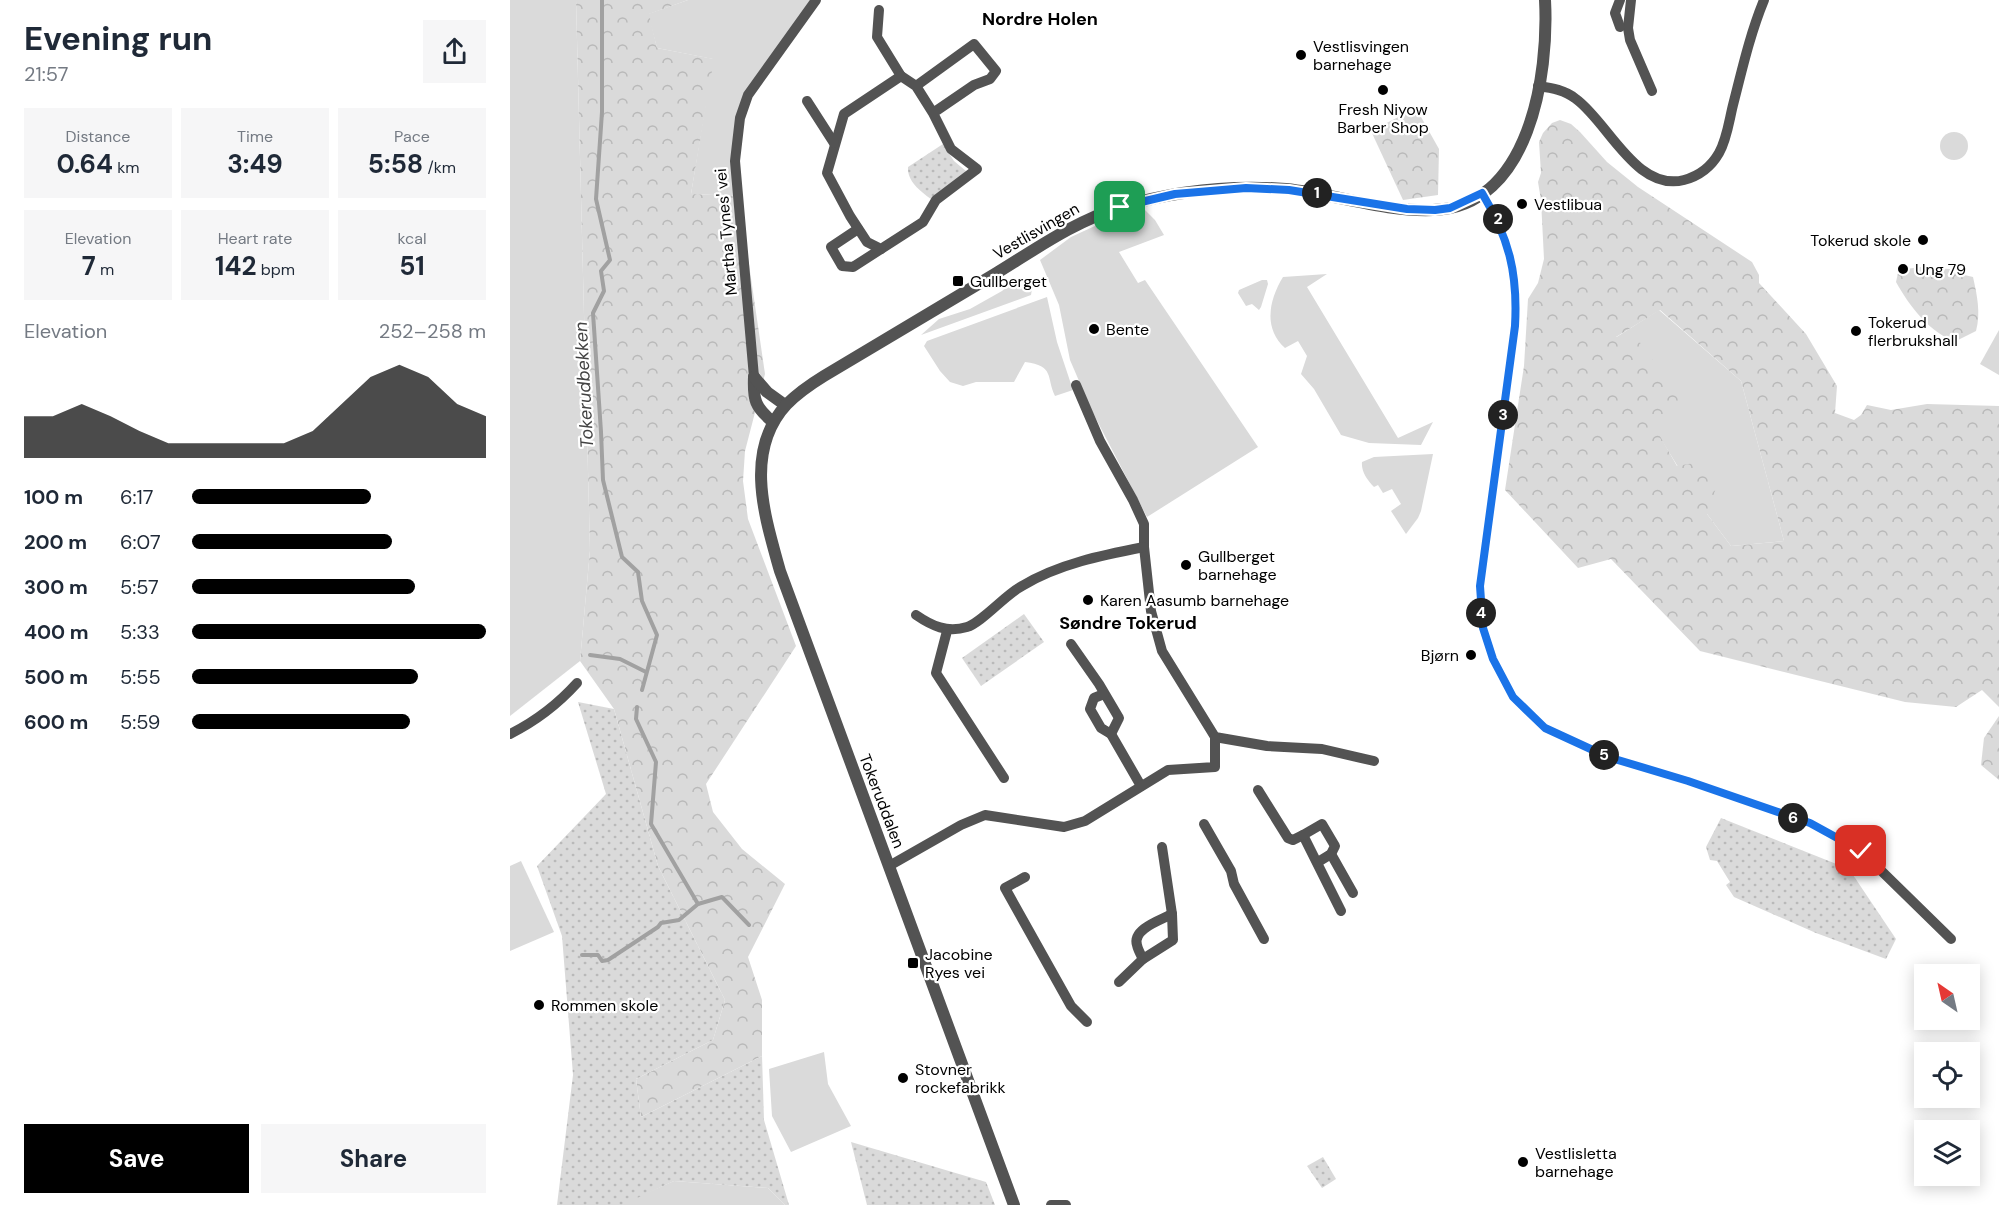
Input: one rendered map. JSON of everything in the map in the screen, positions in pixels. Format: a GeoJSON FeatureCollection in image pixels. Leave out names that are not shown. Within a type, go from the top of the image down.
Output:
{"type":"FeatureCollection","features":[{"type":"Feature","properties":{"kind":"street","name":"Martha Tynes' vei"},"geometry":{"type":"LineString","coordinates":[[754,376],[735,161],[740,118],[747,95],[816,0]]}},
{"type":"Feature","properties":{"kind":"street","name":"Vestlisvingen"},"geometry":{"type":"LineString","coordinates":[[785,405],[824,376],[1067,230],[1120,207],[1175,194],[1246,188],[1289,190],[1401,208],[1435,210],[1456,206],[1482,193],[1501,177],[1519,153],[1532,116],[1544,48],[1545,0]]}},
{"type":"Feature","properties":{"kind":"street"},"geometry":{"type":"LineString","coordinates":[[1620,0],[1615,13],[1624,27],[1652,91]]}},
{"type":"Feature","properties":{"kind":"street"},"geometry":{"type":"LineString","coordinates":[[1624,27],[1630,0]]}},
{"type":"Feature","properties":{"kind":"street"},"geometry":{"type":"LineString","coordinates":[[1538,86],[1553,88],[1576,98],[1595,116],[1629,157],[1653,177],[1677,182],[1688,179],[1706,169],[1722,146],[1748,49],[1764,0]]}},
{"type":"Feature","properties":{"kind":"street"},"geometry":{"type":"LineString","coordinates":[[858,229],[831,247],[842,266],[853,267],[923,222],[936,200],[977,169],[951,149],[933,112],[916,86],[901,76],[877,37],[879,10]]}},
{"type":"Feature","properties":{"kind":"street"},"geometry":{"type":"LineString","coordinates":[[916,86],[974,44],[996,71],[990,79],[974,85],[933,112]]}},
{"type":"Feature","properties":{"kind":"street"},"geometry":{"type":"LineString","coordinates":[[881,249],[867,242],[827,173],[844,114],[901,76]]}},
{"type":"Feature","properties":{"kind":"street"},"geometry":{"type":"LineString","coordinates":[[807,101],[834,143]]}},
{"type":"Feature","properties":{"kind":"street"},"geometry":{"type":"LineString","coordinates":[[1482,193],[1504,235],[1516,289],[1513,337],[1480,586],[1483,628],[1493,659],[1513,697],[1545,728],[1608,757],[1810,823],[1861,851],[1950,939]]}},
{"type":"Feature","properties":{"kind":"street"},"geometry":{"type":"LineString","coordinates":[[754,376],[767,392],[785,405]]}},
{"type":"Feature","properties":{"kind":"street"},"geometry":{"type":"LineString","coordinates":[[754,376],[755,401],[773,422]]}},
{"type":"Feature","properties":{"kind":"street"},"geometry":{"type":"LineString","coordinates":[[889,866],[961,825],[985,815],[1064,827],[1085,821],[1168,770],[1215,767],[1215,737],[1162,651],[1151,611],[1143,521],[1100,441],[1076,386]]}},
{"type":"Feature","properties":{"kind":"street","name":"Tokeruddalen"},"geometry":{"type":"LineString","coordinates":[[785,405],[773,422],[764,448],[761,478],[763,499],[774,549],[799,624],[1014,1205]]}},
{"type":"Feature","properties":{"kind":"street"},"geometry":{"type":"LineString","coordinates":[[916,615],[948,631],[969,627],[1020,586],[1042,576],[1071,565],[1144,548]]}},
{"type":"Feature","properties":{"kind":"street"},"geometry":{"type":"LineString","coordinates":[[948,631],[936,673],[1004,778]]}},
{"type":"Feature","properties":{"kind":"street"},"geometry":{"type":"LineString","coordinates":[[1071,644],[1119,718],[1111,734]]}},
{"type":"Feature","properties":{"kind":"street"},"geometry":{"type":"LineString","coordinates":[[510,734],[561,701],[577,683]]}},
{"type":"Feature","properties":{"kind":"street"},"geometry":{"type":"LineString","coordinates":[[1104,694],[1094,698],[1090,709],[1101,728],[1111,734],[1141,786]]}},
{"type":"Feature","properties":{"kind":"street"},"geometry":{"type":"LineString","coordinates":[[1215,737],[1267,746],[1322,748],[1374,761]]}},
{"type":"Feature","properties":{"kind":"street"},"geometry":{"type":"LineString","coordinates":[[1258,790],[1288,838],[1293,840],[1322,825],[1335,846],[1331,854],[1318,862]]}},
{"type":"Feature","properties":{"kind":"street"},"geometry":{"type":"LineString","coordinates":[[1204,825],[1231,871],[1234,884],[1264,939]]}},
{"type":"Feature","properties":{"kind":"street"},"geometry":{"type":"LineString","coordinates":[[1303,835],[1341,911]]}},
{"type":"Feature","properties":{"kind":"street"},"geometry":{"type":"LineString","coordinates":[[1119,982],[1143,959],[1173,940],[1172,914],[1162,847]]}},
{"type":"Feature","properties":{"kind":"street"},"geometry":{"type":"LineString","coordinates":[[1331,854],[1353,893]]}},
{"type":"Feature","properties":{"kind":"street"},"geometry":{"type":"LineString","coordinates":[[1025,877],[1005,888],[1071,1006],[1087,1022]]}},
{"type":"Feature","properties":{"kind":"street"},"geometry":{"type":"LineString","coordinates":[[1143,959],[1136,943],[1137,935],[1172,914]]}},
{"type":"Feature","properties":{"kind":"street"},"geometry":{"type":"LineString","coordinates":[[1051,1205],[1066,1205]]}},
{"type":"Feature","properties":{"kind":"green space"},"geometry":{"type":"Polygon","coordinates":[[[510,0],[576,0],[590,550],[580,661],[510,716],[510,0]]]}},
{"type":"Feature","properties":{"kind":"green space"},"geometry":{"type":"Polygon","coordinates":[[[576,0],[688,0],[649,14],[657,48],[714,59],[691,194],[739,196],[765,374],[745,451],[743,481],[748,519],[796,646],[706,784],[713,812],[742,849],[785,884],[748,957],[762,1000],[762,1056],[641,1117],[636,1079],[713,1040],[725,1000],[658,866],[614,709],[580,661],[590,550],[576,0]]]}},
{"type":"Feature","properties":{"kind":"green space"},"geometry":{"type":"Polygon","coordinates":[[[688,0],[816,0],[747,95],[740,118],[739,196],[691,194],[713,59],[657,48],[648,14],[688,0]]]}},
{"type":"Feature","properties":{"kind":"green space"},"geometry":{"type":"Polygon","coordinates":[[[1416,108],[1439,149],[1438,195],[1403,200],[1371,131],[1416,108]]]}},
{"type":"Feature","properties":{"kind":"green space"},"geometry":{"type":"Polygon","coordinates":[[[1560,120],[1571,124],[1607,162],[1638,187],[1752,262],[1759,275],[1759,283],[1806,334],[1837,386],[1835,413],[1854,420],[1861,415],[1867,405],[1891,410],[1927,404],[1999,406],[1999,707],[1982,690],[1956,707],[1905,702],[1700,651],[1611,559],[1578,568],[1505,490],[1524,366],[1528,299],[1538,283],[1544,259],[1538,182],[1541,173],[1539,142],[1552,123],[1560,120]],[[1660,310],[1616,337],[1641,343],[1680,401],[1657,431],[1677,466],[1694,463],[1717,485],[1707,514],[1731,546],[1784,541],[1741,381],[1660,310]]]}},
{"type":"Feature","properties":{"kind":"green space"},"geometry":{"type":"Polygon","coordinates":[[[1954,132],[1964,136],[1968,146],[1964,156],[1954,160],[1944,156],[1940,146],[1944,136],[1954,132]]]}},
{"type":"Feature","properties":{"kind":"green space"},"geometry":{"type":"Polygon","coordinates":[[[943,144],[954,161],[966,171],[964,177],[931,199],[912,181],[908,167],[943,144]]]}},
{"type":"Feature","properties":{"kind":"green space"},"geometry":{"type":"Polygon","coordinates":[[[1144,209],[1155,220],[1164,235],[1119,252],[1138,283],[1145,280],[1258,447],[1147,517],[1092,411],[1070,360],[1059,305],[1040,260],[1071,237],[1097,225],[1144,209]]]}},
{"type":"Feature","properties":{"kind":"green space"},"geometry":{"type":"Polygon","coordinates":[[[1921,267],[1950,269],[1956,273],[1973,277],[1978,311],[1976,331],[1956,341],[1947,338],[1921,318],[1896,282],[1898,273],[1906,269],[1921,267]]]}},
{"type":"Feature","properties":{"kind":"green space"},"geometry":{"type":"Polygon","coordinates":[[[1327,274],[1307,287],[1398,438],[1433,422],[1421,445],[1369,443],[1341,435],[1314,389],[1301,374],[1307,356],[1298,341],[1285,348],[1273,332],[1270,314],[1274,295],[1283,277],[1327,274]]]}},
{"type":"Feature","properties":{"kind":"green space"},"geometry":{"type":"Polygon","coordinates":[[[1267,280],[1268,284],[1261,307],[1259,310],[1252,304],[1246,306],[1238,293],[1239,290],[1267,280]]]}},
{"type":"Feature","properties":{"kind":"green space"},"geometry":{"type":"Polygon","coordinates":[[[1012,282],[1032,289],[1031,295],[921,335],[939,319],[970,309],[1002,291],[1012,282]]]}},
{"type":"Feature","properties":{"kind":"green space"},"geometry":{"type":"Polygon","coordinates":[[[1047,297],[1057,342],[1073,390],[1055,396],[1048,373],[1041,366],[1025,362],[1014,382],[976,382],[963,386],[950,382],[924,346],[927,341],[1047,297]]]}},
{"type":"Feature","properties":{"kind":"green space"},"geometry":{"type":"Polygon","coordinates":[[[1659,310],[1741,381],[1784,541],[1731,546],[1707,514],[1656,431],[1615,338],[1659,310]]]}},
{"type":"Feature","properties":{"kind":"green space"},"geometry":{"type":"Polygon","coordinates":[[[1999,330],[1999,375],[1980,364],[1999,330]]]}},
{"type":"Feature","properties":{"kind":"green space"},"geometry":{"type":"Polygon","coordinates":[[[1433,454],[1421,511],[1406,534],[1391,511],[1401,504],[1392,489],[1383,493],[1378,485],[1374,487],[1362,469],[1362,462],[1374,457],[1433,454]]]}},
{"type":"Feature","properties":{"kind":"green space"},"geometry":{"type":"Polygon","coordinates":[[[1024,614],[1044,642],[981,686],[962,658],[1024,614]]]}},
{"type":"Feature","properties":{"kind":"green space"},"geometry":{"type":"Polygon","coordinates":[[[578,702],[614,709],[658,866],[725,1000],[713,1040],[636,1079],[641,1117],[762,1056],[764,1120],[789,1205],[785,1205],[768,1188],[674,1181],[622,1205],[557,1205],[573,1075],[562,936],[537,866],[606,794],[578,702]]]}},
{"type":"Feature","properties":{"kind":"green space"},"geometry":{"type":"Polygon","coordinates":[[[1999,716],[1999,780],[1981,765],[1984,738],[1999,716]]]}},
{"type":"Feature","properties":{"kind":"green space"},"geometry":{"type":"Polygon","coordinates":[[[1721,818],[1849,869],[1896,939],[1886,959],[1816,933],[1734,897],[1726,885],[1730,882],[1717,861],[1710,860],[1706,847],[1721,818]]]}},
{"type":"Feature","properties":{"kind":"green space"},"geometry":{"type":"Polygon","coordinates":[[[521,861],[554,932],[510,951],[510,866],[521,861]]]}},
{"type":"Feature","properties":{"kind":"green space"},"geometry":{"type":"Polygon","coordinates":[[[824,1052],[828,1084],[851,1126],[791,1152],[772,1116],[769,1069],[824,1052]]]}},
{"type":"Feature","properties":{"kind":"green space"},"geometry":{"type":"Polygon","coordinates":[[[851,1142],[986,1182],[995,1205],[867,1205],[851,1142]]]}},
{"type":"Feature","properties":{"kind":"green space"},"geometry":{"type":"Polygon","coordinates":[[[1323,1157],[1336,1179],[1322,1188],[1307,1166],[1323,1157]]]}},
{"type":"Feature","properties":{"kind":"green space"},"geometry":{"type":"Polygon","coordinates":[[[674,1181],[768,1188],[785,1205],[619,1205],[674,1181]]]}},
{"type":"Feature","properties":{"kind":"waterway","name":"Tokerudbekken"},"geometry":{"type":"LineString","coordinates":[[602,0],[602,112],[596,199],[610,260],[601,271],[604,291],[593,313],[603,480],[622,557],[638,572],[642,601],[657,635],[642,690]]}},
{"type":"Feature","properties":{"kind":"waterway"},"geometry":{"type":"LineString","coordinates":[[590,655],[620,659],[646,672]]}},
{"type":"Feature","properties":{"kind":"waterway","name":"Tokerudbekken"},"geometry":{"type":"LineString","coordinates":[[637,707],[636,719],[656,762],[651,824],[698,904],[722,897],[749,925]]}},
{"type":"Feature","properties":{"kind":"waterway"},"geometry":{"type":"LineString","coordinates":[[582,955],[598,955],[602,961],[608,960],[661,923],[679,920],[698,904]]}},
{"type":"Feature","properties":{"kind":"place","name":"Vestlisvingen barnehage"},"geometry":{"type":"Point","coordinates":[1301,55]}},
{"type":"Feature","properties":{"kind":"place","name":"Fresh Niyow Barber Shop"},"geometry":{"type":"Point","coordinates":[1383,90]}},
{"type":"Feature","properties":{"kind":"place","name":"Vestlibua"},"geometry":{"type":"Point","coordinates":[1522,204]}},
{"type":"Feature","properties":{"kind":"place","name":"Tokerud skole"},"geometry":{"type":"Point","coordinates":[1923,240]}},
{"type":"Feature","properties":{"kind":"place","name":"Ung 79"},"geometry":{"type":"Point","coordinates":[1903,269]}},
{"type":"Feature","properties":{"kind":"place","name":"Gullberget"},"geometry":{"type":"Point","coordinates":[958,281]}},
{"type":"Feature","properties":{"kind":"place","name":"Bente"},"geometry":{"type":"Point","coordinates":[1094,329]}},
{"type":"Feature","properties":{"kind":"place","name":"Tokerud flerbrukshall"},"geometry":{"type":"Point","coordinates":[1856,331]}},
{"type":"Feature","properties":{"kind":"place","name":"Gullberget barnehage"},"geometry":{"type":"Point","coordinates":[1186,565]}},
{"type":"Feature","properties":{"kind":"place","name":"Karen Aasumb barnehage"},"geometry":{"type":"Point","coordinates":[1088,600]}},
{"type":"Feature","properties":{"kind":"place","name":"Bjørn"},"geometry":{"type":"Point","coordinates":[1471,655]}},
{"type":"Feature","properties":{"kind":"place","name":"Jacobine Ryes vei"},"geometry":{"type":"Point","coordinates":[913,963]}},
{"type":"Feature","properties":{"kind":"place","name":"Rommen skole"},"geometry":{"type":"Point","coordinates":[539,1005]}},
{"type":"Feature","properties":{"kind":"place","name":"Stovner rockefabrikk"},"geometry":{"type":"Point","coordinates":[903,1078]}},
{"type":"Feature","properties":{"kind":"place","name":"Vestlisletta barnehage"},"geometry":{"type":"Point","coordinates":[1523,1162]}},
{"type":"Feature","properties":{"kind":"district","name":"Nordre Holen"},"geometry":{"type":"Point","coordinates":[1040,19]}},
{"type":"Feature","properties":{"kind":"district","name":"Søndre Tokerud"},"geometry":{"type":"Point","coordinates":[1128,623]}},
{"type":"Feature","properties":{"kind":"route"},"geometry":{"type":"LineString","coordinates":[[1120,207],[1175,194],[1199,191],[1274,188],[1311,192],[1407,209],[1435,210],[1450,208],[1482,193],[1504,235],[1516,289],[1515,326],[1480,586],[1483,628],[1493,659],[1513,697],[1545,728],[1608,757],[1688,781],[1810,823],[1861,851]]}}]}
